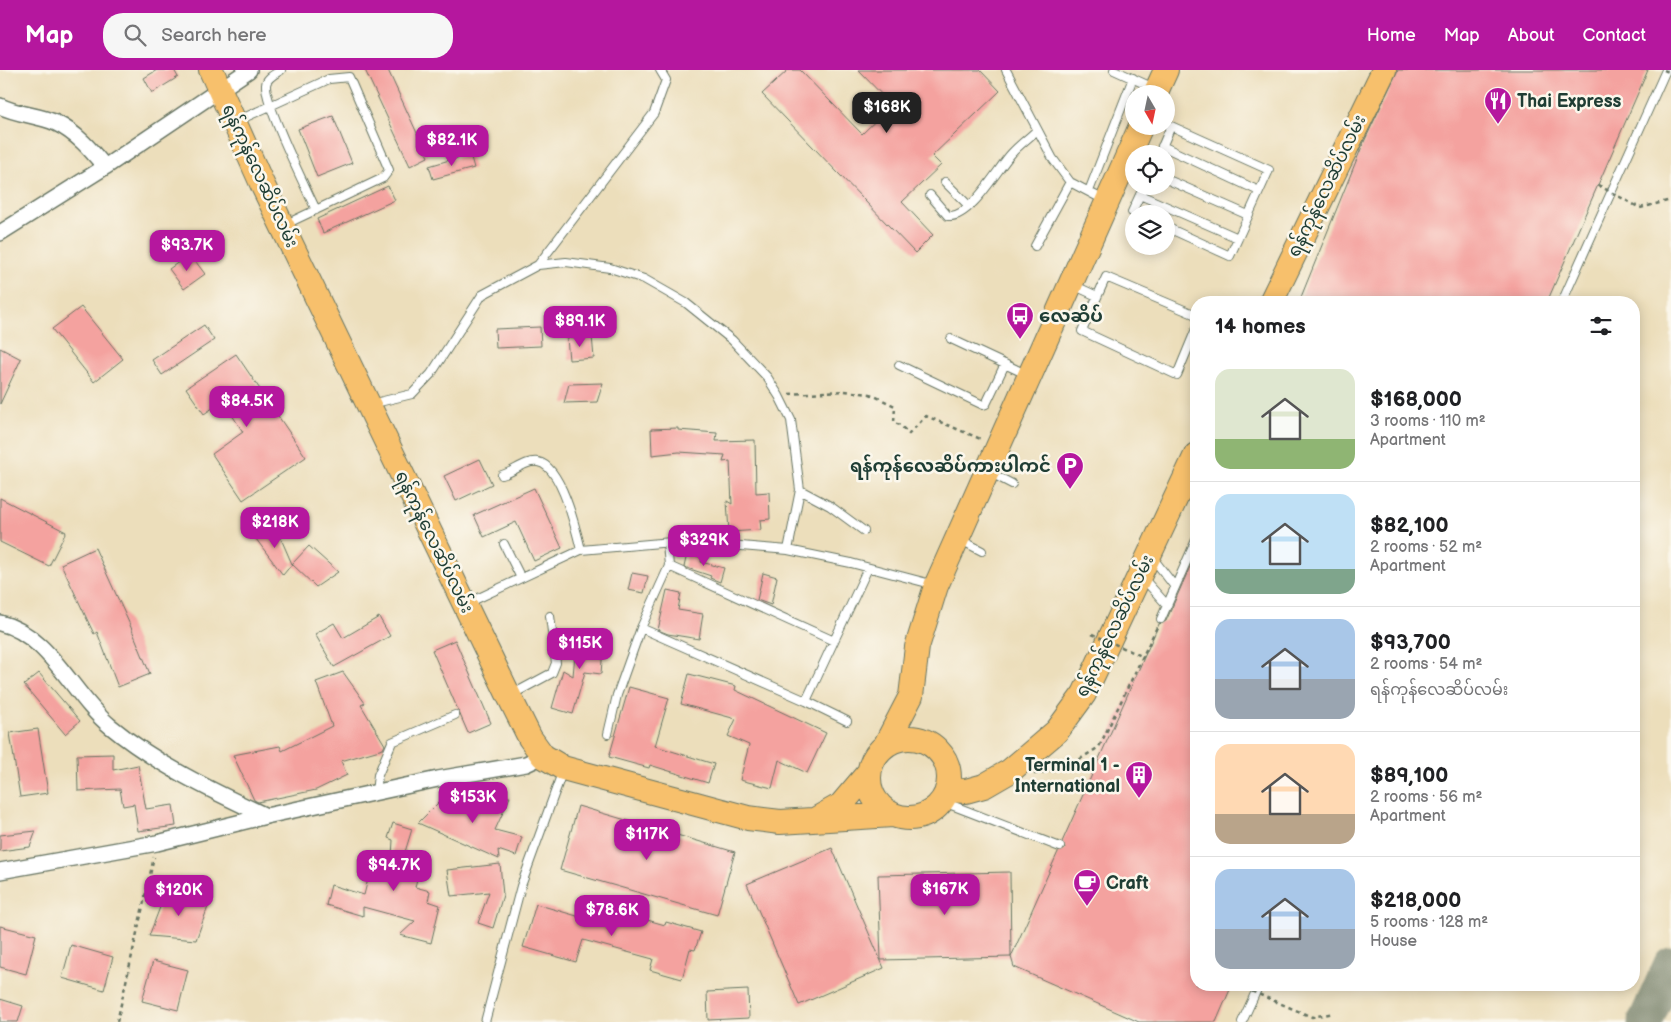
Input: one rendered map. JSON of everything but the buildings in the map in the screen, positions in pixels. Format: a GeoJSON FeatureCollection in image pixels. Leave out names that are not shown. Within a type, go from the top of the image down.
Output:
{"type":"FeatureCollection","features":[{"type":"Feature","properties":{"kind":"main road","name":"ရန်ကုန်လေဆိပ်လမ်း"},"geometry":{"type":"LineString","coordinates":[[1273,296],[1384,70]]}},
{"type":"Feature","properties":{"kind":"main road","name":"ရန်ကုန်လေဆိပ်လမ်း"},"geometry":{"type":"LineString","coordinates":[[215,80],[282,226],[509,696],[530,738],[543,756],[563,768],[748,818],[780,822],[893,815]]}},
{"type":"Feature","properties":{"kind":"main road"},"geometry":{"type":"LineString","coordinates":[[885,746],[896,741],[920,740],[932,746],[941,754],[949,778],[944,796],[932,811],[920,817],[906,818],[893,815],[882,808],[874,798],[869,785],[869,772],[877,754],[885,746],[911,696],[917,647],[936,586],[1071,284],[1098,196],[1135,135]]}},
{"type":"Feature","properties":{"kind":"main road","name":"ရန်ကုန်လေဆိပ်လမ်း"},"geometry":{"type":"LineString","coordinates":[[944,796],[984,786],[1010,771],[1057,731],[1084,694],[1190,472]]}},
{"type":"Feature","properties":{"kind":"main road","name":"ရန်ကုန်လေဆိပ်လမ်း"},"geometry":{"type":"LineString","coordinates":[[814,820],[841,805],[869,772]]}},
{"type":"Feature","properties":{"kind":"street"},"geometry":{"type":"LineString","coordinates":[[0,233],[104,167],[215,80],[249,70]]}},
{"type":"Feature","properties":{"kind":"street"},"geometry":{"type":"LineString","coordinates":[[0,106],[11,112],[55,122],[85,143],[104,167]]}},
{"type":"Feature","properties":{"kind":"street"},"geometry":{"type":"LineString","coordinates":[[0,623],[10,626],[43,648],[109,726],[203,786],[266,816]]}},
{"type":"Feature","properties":{"kind":"street"},"geometry":{"type":"LineString","coordinates":[[0,871],[157,843],[266,816],[376,792],[526,764],[543,756]]}},
{"type":"Feature","properties":{"kind":"lane"},"geometry":{"type":"LineString","coordinates":[[281,70],[269,78],[265,85],[270,106],[316,210]]}},
{"type":"Feature","properties":{"kind":"lane"},"geometry":{"type":"LineString","coordinates":[[538,265],[654,113],[666,80],[660,70]]}},
{"type":"Feature","properties":{"kind":"lane"},"geometry":{"type":"LineString","coordinates":[[1006,70],[1037,130],[1070,182],[1098,196],[1133,78]]}},
{"type":"Feature","properties":{"kind":"lane"},"geometry":{"type":"LineString","coordinates":[[1114,70],[1133,78],[1160,84]]}},
{"type":"Feature","properties":{"kind":"lane"},"geometry":{"type":"LineString","coordinates":[[1565,296],[1665,70]]}},
{"type":"Feature","properties":{"kind":"lane"},"geometry":{"type":"LineString","coordinates":[[234,122],[329,79],[348,77],[389,170],[383,178],[282,226]]}},
{"type":"Feature","properties":{"kind":"lane"},"geometry":{"type":"LineString","coordinates":[[1175,128],[1268,170],[1230,256],[1175,231]]}},
{"type":"Feature","properties":{"kind":"lane"},"geometry":{"type":"LineString","coordinates":[[930,195],[948,216],[958,214],[969,206],[1011,154],[1037,130]]}},
{"type":"Feature","properties":{"kind":"lane"},"geometry":{"type":"LineString","coordinates":[[1175,156],[1259,191]]}},
{"type":"Feature","properties":{"kind":"lane"},"geometry":{"type":"LineString","coordinates":[[945,182],[969,206]]}},
{"type":"Feature","properties":{"kind":"lane"},"geometry":{"type":"LineString","coordinates":[[1035,246],[1070,182]]}},
{"type":"Feature","properties":{"kind":"lane"},"geometry":{"type":"LineString","coordinates":[[1175,183],[1248,215]]}},
{"type":"Feature","properties":{"kind":"lane"},"geometry":{"type":"LineString","coordinates":[[1135,205],[1140,195],[1238,238]]}},
{"type":"Feature","properties":{"kind":"lane"},"geometry":{"type":"LineString","coordinates":[[369,405],[412,394],[431,374],[482,295],[538,265],[566,262],[610,268],[644,279],[686,303],[732,340],[767,377],[779,396],[791,420],[800,490],[788,550]]}},
{"type":"Feature","properties":{"kind":"lane"},"geometry":{"type":"LineString","coordinates":[[1190,312],[1106,277],[1082,331],[1177,374],[1190,344]]}},
{"type":"Feature","properties":{"kind":"lane"},"geometry":{"type":"LineString","coordinates":[[1071,284],[1096,296]]}},
{"type":"Feature","properties":{"kind":"lane"},"geometry":{"type":"LineString","coordinates":[[951,339],[1030,376]]}},
{"type":"Feature","properties":{"kind":"lane"},"geometry":{"type":"LineString","coordinates":[[899,365],[985,405],[1005,364]]}},
{"type":"Feature","properties":{"kind":"lane"},"geometry":{"type":"LineString","coordinates":[[502,475],[528,462],[539,462],[548,467],[556,475],[576,525],[581,550]]}},
{"type":"Feature","properties":{"kind":"lane"},"geometry":{"type":"LineString","coordinates":[[987,472],[1012,484]]}},
{"type":"Feature","properties":{"kind":"lane"},"geometry":{"type":"LineString","coordinates":[[800,490],[830,506],[864,531]]}},
{"type":"Feature","properties":{"kind":"lane"},"geometry":{"type":"LineString","coordinates":[[957,537],[982,551]]}},
{"type":"Feature","properties":{"kind":"lane"},"geometry":{"type":"LineString","coordinates":[[465,604],[581,550],[709,541],[788,550],[936,586]]}},
{"type":"Feature","properties":{"kind":"lane"},"geometry":{"type":"LineString","coordinates":[[608,734],[617,695],[641,628],[669,566],[667,543]]}},
{"type":"Feature","properties":{"kind":"lane"},"geometry":{"type":"LineString","coordinates":[[504,544],[521,578]]}},
{"type":"Feature","properties":{"kind":"lane"},"geometry":{"type":"LineString","coordinates":[[1161,619],[1190,553]]}},
{"type":"Feature","properties":{"kind":"lane"},"geometry":{"type":"LineString","coordinates":[[1145,564],[1175,587]]}},
{"type":"Feature","properties":{"kind":"lane"},"geometry":{"type":"LineString","coordinates":[[1145,564],[1167,606]]}},
{"type":"Feature","properties":{"kind":"lane"},"geometry":{"type":"LineString","coordinates":[[669,566],[834,641]]}},
{"type":"Feature","properties":{"kind":"lane"},"geometry":{"type":"LineString","coordinates":[[806,701],[868,568]]}},
{"type":"Feature","properties":{"kind":"lane"},"geometry":{"type":"LineString","coordinates":[[509,696],[552,673],[555,669],[556,663],[550,616]]}},
{"type":"Feature","properties":{"kind":"lane"},"geometry":{"type":"LineString","coordinates":[[641,628],[847,721]]}},
{"type":"Feature","properties":{"kind":"lane"},"geometry":{"type":"LineString","coordinates":[[376,792],[378,775],[392,742],[455,715]]}},
{"type":"Feature","properties":{"kind":"lane"},"geometry":{"type":"LineString","coordinates":[[486,1022],[521,886],[563,768]]}},
{"type":"Feature","properties":{"kind":"lane"},"geometry":{"type":"LineString","coordinates":[[944,796],[1060,847]]}},
{"type":"Feature","properties":{"kind":"lane"},"geometry":{"type":"LineString","coordinates":[[1242,1022],[1256,991]]}},
{"type":"Feature","properties":{"kind":"path"},"geometry":{"type":"LineString","coordinates":[[1665,70],[1671,73]]}},
{"type":"Feature","properties":{"kind":"path"},"geometry":{"type":"LineString","coordinates":[[1598,185],[1640,208],[1671,200]]}},
{"type":"Feature","properties":{"kind":"path"},"geometry":{"type":"LineString","coordinates":[[779,396],[790,393],[844,391],[870,394],[895,406],[894,423],[900,425],[909,434],[926,416],[998,447]]}},
{"type":"Feature","properties":{"kind":"path"},"geometry":{"type":"LineString","coordinates":[[1010,771],[1038,774],[1055,770],[1077,761],[1099,747],[1161,619]]}},
{"type":"Feature","properties":{"kind":"path"},"geometry":{"type":"LineString","coordinates":[[1092,634],[1144,658]]}},
{"type":"Feature","properties":{"kind":"path"},"geometry":{"type":"LineString","coordinates":[[118,1022],[157,843]]}},
{"type":"Feature","properties":{"kind":"path"},"geometry":{"type":"LineString","coordinates":[[1251,991],[1312,1017],[1334,1013]]}},
{"type":"Feature","properties":{"kind":"taxiway"},"geometry":{"type":"LineString","coordinates":[[1645,1022],[1671,964]]}},
{"type":"Feature","properties":{"kind":"place","name":"Thai Express"},"geometry":{"type":"Point","coordinates":[1498,125]}},
{"type":"Feature","properties":{"kind":"place","name":"လေဆိပ်"},"geometry":{"type":"Point","coordinates":[1020,340]}},
{"type":"Feature","properties":{"kind":"place","name":"ရန်ကုန်လေဆိပ်ကားပါကင်"},"geometry":{"type":"Point","coordinates":[1070,490]}},
{"type":"Feature","properties":{"kind":"place","name":"Terminal 1 - International"},"geometry":{"type":"Point","coordinates":[1139,799]}},
{"type":"Feature","properties":{"kind":"place","name":"Craft"},"geometry":{"type":"Point","coordinates":[1087,907]}}]}
